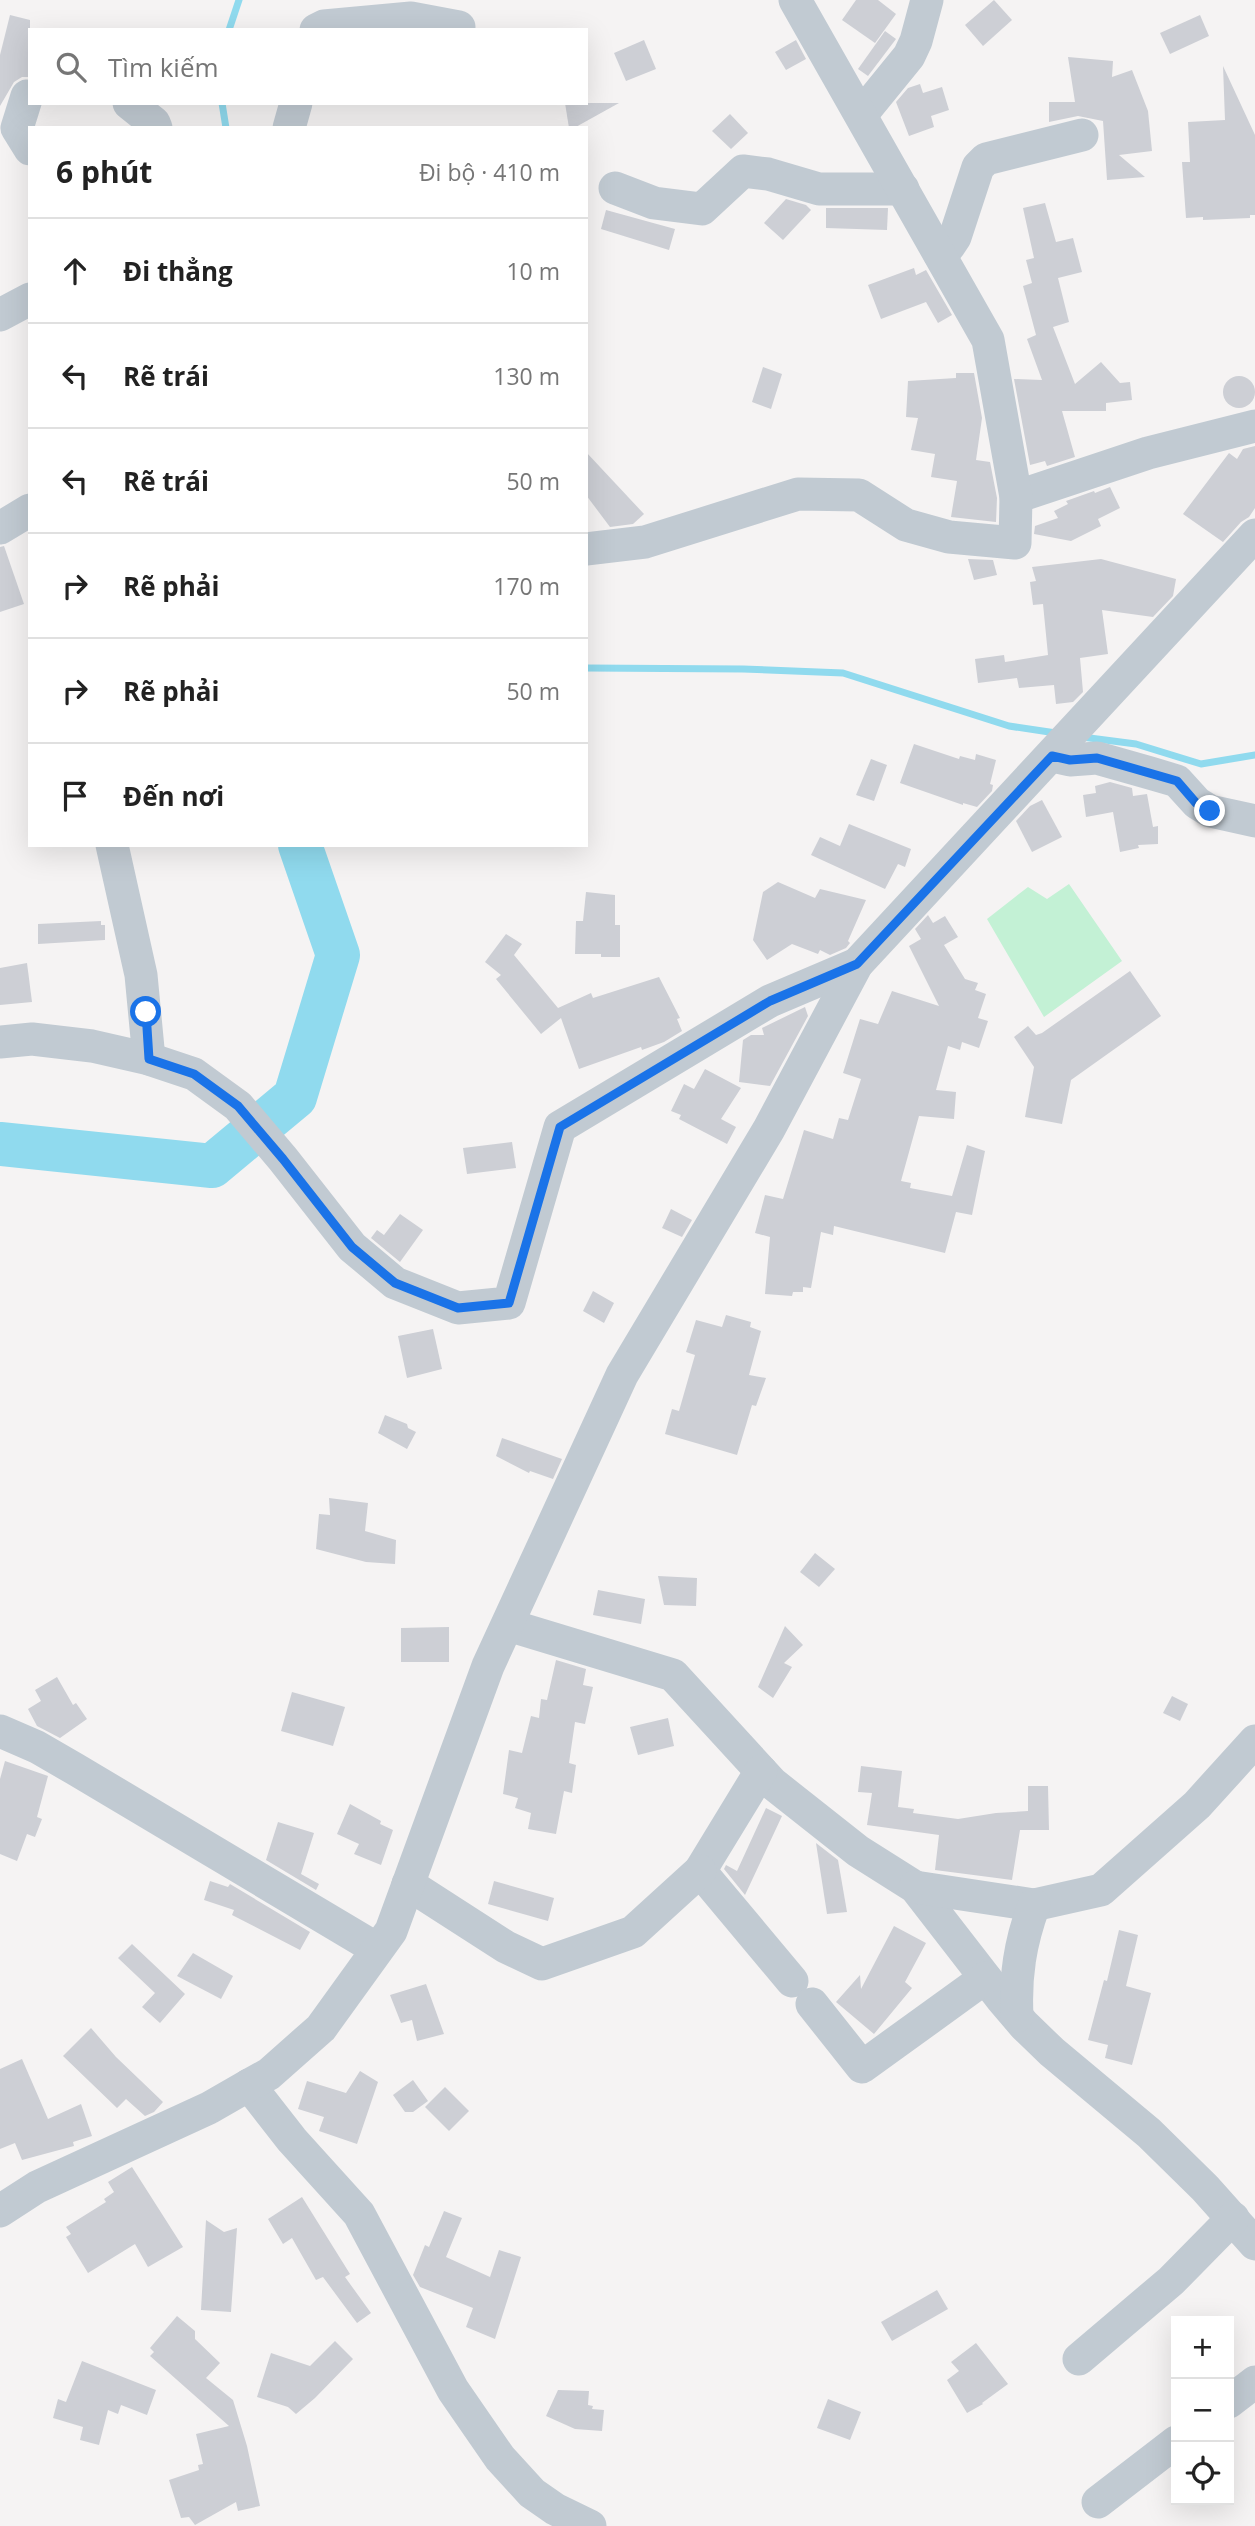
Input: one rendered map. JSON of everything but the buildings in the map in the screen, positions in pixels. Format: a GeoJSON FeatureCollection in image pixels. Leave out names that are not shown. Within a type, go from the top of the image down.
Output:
{"type":"FeatureCollection","features":[{"type":"Feature","properties":{"kind":"street"},"geometry":{"type":"LineString","coordinates":[[588,549],[645,542],[797,494],[859,495],[906,525],[949,537],[1015,543],[1016,497],[988,340],[795,0]]}},
{"type":"Feature","properties":{"kind":"street"},"geometry":{"type":"LineString","coordinates":[[861,115],[909,56],[927,0]]}},
{"type":"Feature","properties":{"kind":"street"},"geometry":{"type":"LineString","coordinates":[[320,28],[411,18],[459,27]]}},
{"type":"Feature","properties":{"kind":"street"},"geometry":{"type":"LineString","coordinates":[[27,96],[17,128],[28,146]]}},
{"type":"Feature","properties":{"kind":"street"},"geometry":{"type":"LineString","coordinates":[[132,105],[155,126]]}},
{"type":"Feature","properties":{"kind":"street"},"geometry":{"type":"LineString","coordinates":[[290,126],[295,105]]}},
{"type":"Feature","properties":{"kind":"street"},"geometry":{"type":"LineString","coordinates":[[939,253],[953,242],[978,167],[986,159],[1082,135]]}},
{"type":"Feature","properties":{"kind":"street"},"geometry":{"type":"LineString","coordinates":[[615,188],[654,203],[702,209],[743,171],[768,174],[820,189],[903,189]]}},
{"type":"Feature","properties":{"kind":"street"},"geometry":{"type":"LineString","coordinates":[[0,315],[28,300]]}},
{"type":"Feature","properties":{"kind":"street"},"geometry":{"type":"LineString","coordinates":[[1016,497],[1148,453],[1255,426]]}},
{"type":"Feature","properties":{"kind":"street"},"geometry":{"type":"LineString","coordinates":[[0,527],[28,511]]}},
{"type":"Feature","properties":{"kind":"street"},"geometry":{"type":"LineString","coordinates":[[0,2211],[37,2186],[209,2108],[269,2074],[321,2028],[391,1931],[488,1666],[622,1375],[769,1129],[857,964],[1255,535]]}},
{"type":"Feature","properties":{"kind":"street"},"geometry":{"type":"LineString","coordinates":[[1063,743],[1070,760],[1097,758],[1177,781],[1196,803],[1210,811],[1255,821]]}},
{"type":"Feature","properties":{"kind":"street"},"geometry":{"type":"LineString","coordinates":[[112,847],[141,975],[149,1059]]}},
{"type":"Feature","properties":{"kind":"street"},"geometry":{"type":"LineString","coordinates":[[0,1042],[44,1040],[92,1046],[149,1059],[194,1074],[238,1106],[352,1247],[395,1283],[458,1308],[509,1303],[560,1127],[770,1001],[857,964]]}},
{"type":"Feature","properties":{"kind":"street"},"geometry":{"type":"LineString","coordinates":[[508,1625],[673,1675],[772,1783],[858,1851],[915,1886],[1017,2016],[1052,2052],[1149,2133],[1255,2244]]}},
{"type":"Feature","properties":{"kind":"street"},"geometry":{"type":"LineString","coordinates":[[0,1731],[65,1763],[377,1949]]}},
{"type":"Feature","properties":{"kind":"street"},"geometry":{"type":"LineString","coordinates":[[915,1886],[1034,1905],[1101,1890],[1197,1805],[1255,1741]]}},
{"type":"Feature","properties":{"kind":"street"},"geometry":{"type":"LineString","coordinates":[[408,1884],[506,1947],[541,1964],[633,1932],[700,1871],[761,1771]]}},
{"type":"Feature","properties":{"kind":"street"},"geometry":{"type":"LineString","coordinates":[[700,1871],[862,2067],[985,1978]]}},
{"type":"Feature","properties":{"kind":"street"},"geometry":{"type":"LineString","coordinates":[[1017,2016],[1016,1994],[1022,1936],[1034,1905]]}},
{"type":"Feature","properties":{"kind":"street"},"geometry":{"type":"LineString","coordinates":[[249,2085],[292,2140],[359,2214],[441,2369],[500,2458],[532,2493],[555,2509],[590,2526]]}},
{"type":"Feature","properties":{"kind":"street"},"geometry":{"type":"LineString","coordinates":[[1079,2359],[1171,2281],[1233,2218]]}},
{"type":"Feature","properties":{"kind":"street"},"geometry":{"type":"LineString","coordinates":[[1234,2398],[1255,2382]]}},
{"type":"Feature","properties":{"kind":"street"},"geometry":{"type":"LineString","coordinates":[[1098,2502],[1171,2446]]}},
{"type":"Feature","properties":{"kind":"green space"},"geometry":{"type":"Polygon","coordinates":[[[1069,884],[1122,961],[1044,1017],[987,919],[1028,887],[1047,899],[1069,884]]]}},
{"type":"Feature","properties":{"kind":"waterway"},"geometry":{"type":"LineString","coordinates":[[230,28],[239,0]]}},
{"type":"Feature","properties":{"kind":"waterway"},"geometry":{"type":"LineString","coordinates":[[222,105],[226,126]]}},
{"type":"Feature","properties":{"kind":"waterway"},"geometry":{"type":"LineString","coordinates":[[588,668],[843,673],[1009,726],[1056,733]]}},
{"type":"Feature","properties":{"kind":"waterway"},"geometry":{"type":"LineString","coordinates":[[1082,737],[1136,744],[1201,764],[1255,755]]}},
{"type":"Feature","properties":{"kind":"waterway"},"geometry":{"type":"LineString","coordinates":[[0,1144],[212,1166],[295,1097],[338,955],[301,847]]}},
{"type":"Feature","properties":{"kind":"route"},"geometry":{"type":"LineString","coordinates":[[146,1012],[149,1059],[194,1074],[238,1106],[352,1247],[395,1283],[458,1308],[509,1303],[560,1127],[770,1001],[857,964],[1052,756],[1070,760],[1097,758],[1177,781],[1196,803],[1210,811]]}}]}
